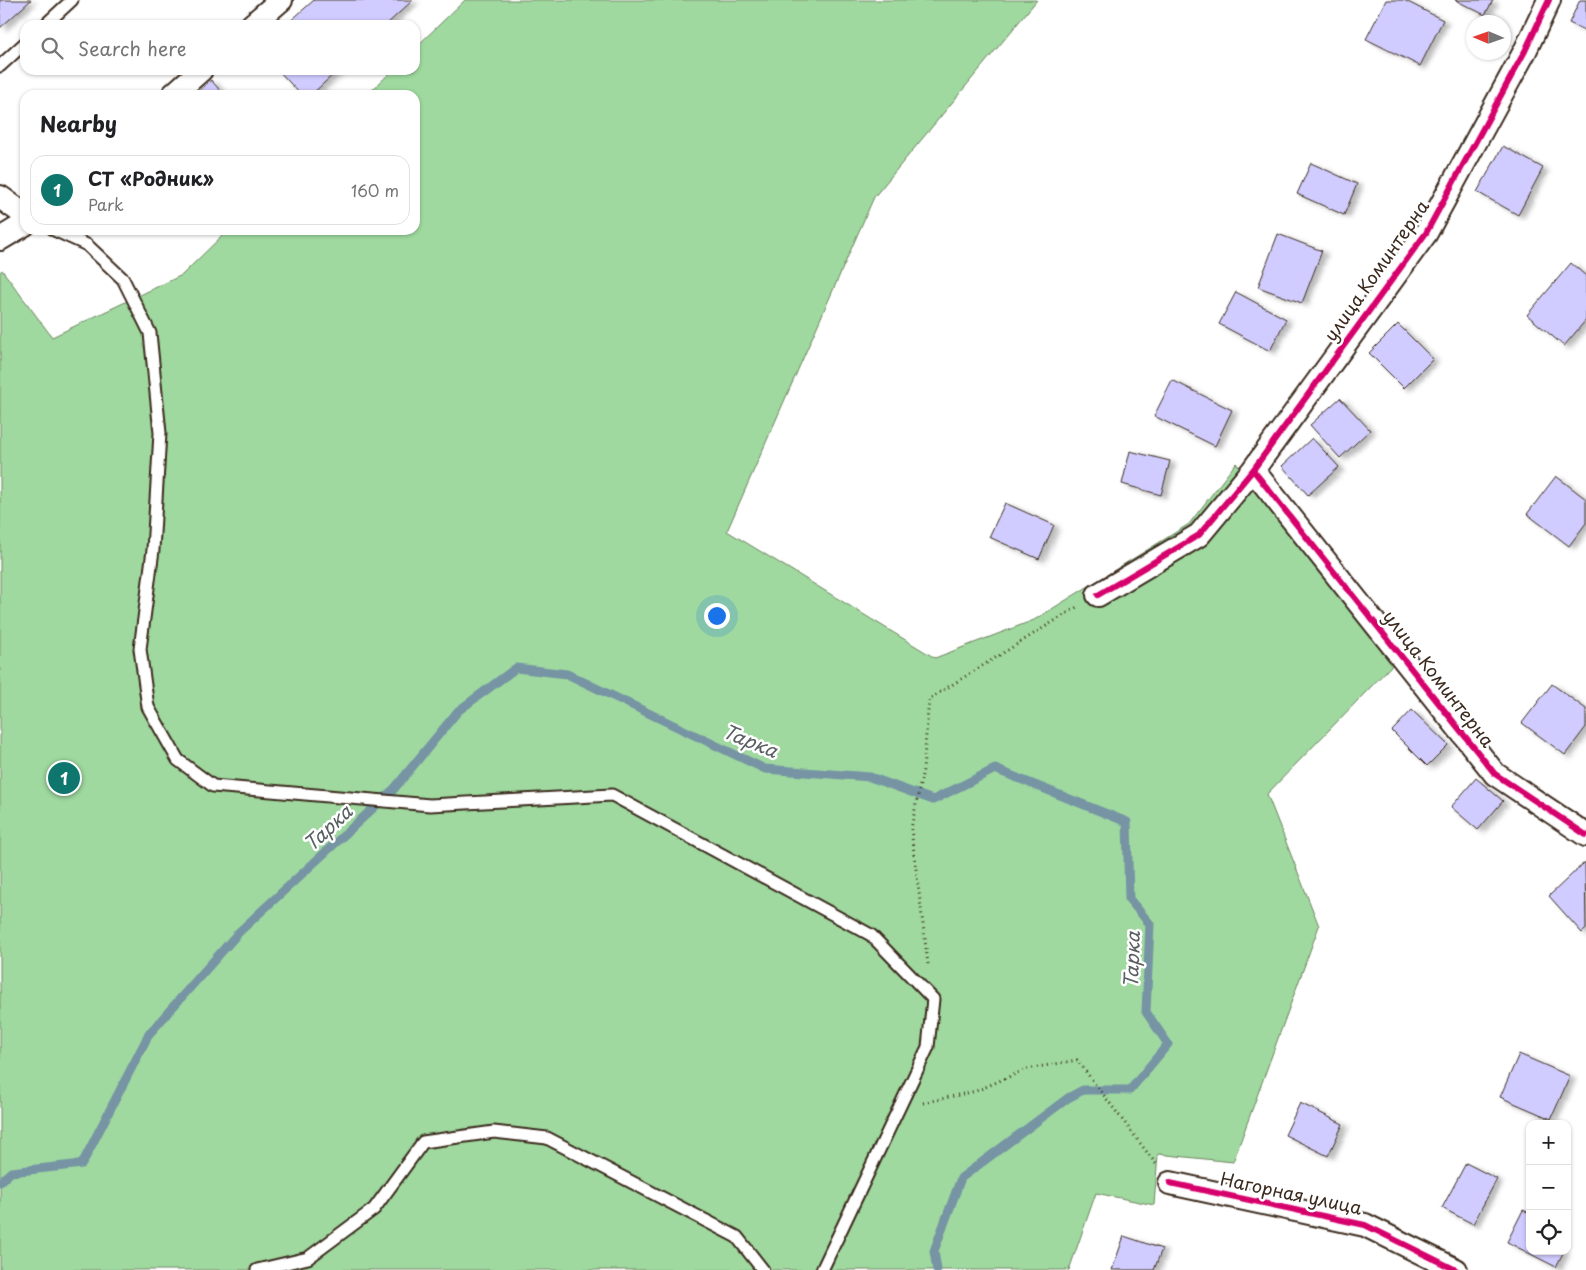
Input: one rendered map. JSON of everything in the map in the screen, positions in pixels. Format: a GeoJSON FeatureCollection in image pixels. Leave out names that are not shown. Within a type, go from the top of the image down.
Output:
{"type":"FeatureCollection","features":[{"type":"Feature","properties":{"kind":"street"},"geometry":{"type":"LineString","coordinates":[[258,20],[281,0]]}},
{"type":"Feature","properties":{"kind":"street","name":"улица Коминтерна"},"geometry":{"type":"LineString","coordinates":[[1098,595],[1199,535],[1253,470],[1426,233],[1525,51],[1550,0]]}},
{"type":"Feature","properties":{"kind":"street"},"geometry":{"type":"LineString","coordinates":[[179,90],[195,75]]}},
{"type":"Feature","properties":{"kind":"street"},"geometry":{"type":"LineString","coordinates":[[0,196],[20,211]]}},
{"type":"Feature","properties":{"kind":"street"},"geometry":{"type":"LineString","coordinates":[[0,239],[20,227]]}},
{"type":"Feature","properties":{"kind":"street","name":"улица Коминтерна"},"geometry":{"type":"LineString","coordinates":[[1253,470],[1495,774],[1586,835]]}},
{"type":"Feature","properties":{"kind":"street","name":"Нагорная улица"},"geometry":{"type":"LineString","coordinates":[[1170,1183],[1365,1225],[1456,1270]]}},
{"type":"Feature","properties":{"kind":"lane"},"geometry":{"type":"LineString","coordinates":[[50,20],[72,0]]}},
{"type":"Feature","properties":{"kind":"lane"},"geometry":{"type":"LineString","coordinates":[[0,66],[20,48]]}},
{"type":"Feature","properties":{"kind":"lane"},"geometry":{"type":"LineString","coordinates":[[65,235],[86,244],[123,279],[150,332],[160,433],[152,550],[140,649],[148,707],[178,760],[213,786],[430,804],[612,795],[871,934],[933,999],[928,1048],[822,1270]]}},
{"type":"Feature","properties":{"kind":"lane"},"geometry":{"type":"LineString","coordinates":[[257,1270],[308,1258],[374,1209],[423,1142],[494,1132],[547,1138],[738,1236],[763,1270]]}},
{"type":"Feature","properties":{"kind":"path"},"geometry":{"type":"LineString","coordinates":[[933,999],[911,829],[923,770],[930,699],[1098,595]]}},
{"type":"Feature","properties":{"kind":"path"},"geometry":{"type":"LineString","coordinates":[[900,1108],[976,1091],[1027,1069],[1077,1060],[1138,1138],[1170,1183]]}},
{"type":"Feature","properties":{"kind":"green space"},"geometry":{"type":"Polygon","coordinates":[[[465,0],[1037,0],[874,197],[727,531],[935,658],[1034,620],[1189,524],[1236,463],[1393,664],[1267,794],[1319,926],[1233,1162],[1158,1154],[1154,1205],[1096,1193],[1069,1270],[0,1270],[0,272],[2,270],[52,337],[182,275],[223,235],[420,235],[420,90],[372,90],[388,75],[420,75],[420,43],[465,0]]]}},
{"type":"Feature","properties":{"kind":"building"},"geometry":{"type":"Polygon","coordinates":[[[0,0],[31,0],[0,28],[0,0]]]}},
{"type":"Feature","properties":{"kind":"building"},"geometry":{"type":"Polygon","coordinates":[[[314,0],[413,0],[391,20],[292,20],[314,0]]]}},
{"type":"Feature","properties":{"kind":"building"},"geometry":{"type":"Polygon","coordinates":[[[1386,0],[1404,0],[1443,20],[1420,66],[1366,39],[1386,0]]]}},
{"type":"Feature","properties":{"kind":"building"},"geometry":{"type":"Polygon","coordinates":[[[1455,0],[1493,0],[1485,15],[1455,0]]]}},
{"type":"Feature","properties":{"kind":"building"},"geometry":{"type":"Polygon","coordinates":[[[1580,0],[1586,0],[1586,31],[1569,23],[1580,0]]]}},
{"type":"Feature","properties":{"kind":"building"},"geometry":{"type":"Polygon","coordinates":[[[283,75],[333,75],[316,90],[296,90],[283,75]]]}},
{"type":"Feature","properties":{"kind":"building"},"geometry":{"type":"Polygon","coordinates":[[[211,80],[220,90],[200,90],[211,80]]]}},
{"type":"Feature","properties":{"kind":"building"},"geometry":{"type":"Polygon","coordinates":[[[1503,146],[1543,168],[1518,215],[1477,192],[1503,146]]]}},
{"type":"Feature","properties":{"kind":"building"},"geometry":{"type":"Polygon","coordinates":[[[1311,163],[1357,184],[1344,215],[1297,194],[1311,163]]]}},
{"type":"Feature","properties":{"kind":"building"},"geometry":{"type":"Polygon","coordinates":[[[1278,234],[1322,251],[1302,303],[1258,287],[1278,234]]]}},
{"type":"Feature","properties":{"kind":"building"},"geometry":{"type":"Polygon","coordinates":[[[1571,263],[1586,276],[1586,320],[1564,346],[1527,315],[1571,263]]]}},
{"type":"Feature","properties":{"kind":"building"},"geometry":{"type":"Polygon","coordinates":[[[1236,292],[1286,319],[1270,351],[1219,324],[1236,292]]]}},
{"type":"Feature","properties":{"kind":"building"},"geometry":{"type":"Polygon","coordinates":[[[1398,324],[1433,359],[1404,388],[1369,353],[1398,324]]]}},
{"type":"Feature","properties":{"kind":"building"},"geometry":{"type":"Polygon","coordinates":[[[1172,380],[1232,410],[1215,446],[1154,416],[1172,380]]]}},
{"type":"Feature","properties":{"kind":"building"},"geometry":{"type":"Polygon","coordinates":[[[1340,398],[1370,430],[1340,458],[1310,425],[1340,398]]]}},
{"type":"Feature","properties":{"kind":"building"},"geometry":{"type":"Polygon","coordinates":[[[1312,438],[1339,467],[1308,495],[1282,466],[1312,438]]]}},
{"type":"Feature","properties":{"kind":"building"},"geometry":{"type":"Polygon","coordinates":[[[1130,451],[1170,461],[1161,495],[1122,484],[1130,451]]]}},
{"type":"Feature","properties":{"kind":"building"},"geometry":{"type":"Polygon","coordinates":[[[1556,476],[1586,499],[1586,523],[1569,546],[1527,514],[1556,476]]]}},
{"type":"Feature","properties":{"kind":"building"},"geometry":{"type":"Polygon","coordinates":[[[1005,503],[1054,525],[1039,559],[989,537],[1005,503]]]}},
{"type":"Feature","properties":{"kind":"building"},"geometry":{"type":"Polygon","coordinates":[[[1552,684],[1586,709],[1586,727],[1565,755],[1522,723],[1552,684]]]}},
{"type":"Feature","properties":{"kind":"building"},"geometry":{"type":"Polygon","coordinates":[[[1412,710],[1448,745],[1427,766],[1392,731],[1412,710]]]}},
{"type":"Feature","properties":{"kind":"building"},"geometry":{"type":"Polygon","coordinates":[[[1476,778],[1503,801],[1478,830],[1451,807],[1476,778]]]}},
{"type":"Feature","properties":{"kind":"building"},"geometry":{"type":"Polygon","coordinates":[[[1585,862],[1586,929],[1582,933],[1549,896],[1585,862]]]}},
{"type":"Feature","properties":{"kind":"building"},"geometry":{"type":"Polygon","coordinates":[[[1519,1054],[1570,1076],[1551,1119],[1500,1097],[1519,1054]]]}},
{"type":"Feature","properties":{"kind":"building"},"geometry":{"type":"Polygon","coordinates":[[[1300,1103],[1343,1124],[1328,1156],[1285,1135],[1300,1103]]]}},
{"type":"Feature","properties":{"kind":"building"},"geometry":{"type":"Polygon","coordinates":[[[1466,1163],[1497,1179],[1473,1224],[1442,1208],[1466,1163]]]}},
{"type":"Feature","properties":{"kind":"building"},"geometry":{"type":"Polygon","coordinates":[[[1523,1210],[1526,1211],[1526,1252],[1507,1242],[1523,1210]]]}},
{"type":"Feature","properties":{"kind":"building"},"geometry":{"type":"Polygon","coordinates":[[[1124,1236],[1162,1249],[1154,1270],[1112,1270],[1124,1236]]]}},
{"type":"Feature","properties":{"kind":"building"},"geometry":{"type":"Polygon","coordinates":[[[1532,1255],[1562,1255],[1556,1267],[1532,1255]]]}},
{"type":"Feature","properties":{"kind":"waterway","name":"Тарка"},"geometry":{"type":"LineString","coordinates":[[0,1182],[11,1172],[82,1164],[149,1034],[239,932],[394,789],[458,711],[516,668],[567,674],[765,769],[870,777],[933,800],[995,769],[1127,822],[1129,899],[1150,924],[1146,1012],[1168,1044],[1130,1090],[1083,1090],[1068,1098],[961,1178],[934,1251],[937,1270]]}},
{"type":"Feature","properties":{"kind":"cycle path"},"geometry":{"type":"LineString","coordinates":[[1098,595],[1199,535],[1253,470],[1426,233],[1525,51],[1549,0]]}},
{"type":"Feature","properties":{"kind":"cycle path"},"geometry":{"type":"LineString","coordinates":[[1253,470],[1495,774],[1586,835]]}},
{"type":"Feature","properties":{"kind":"cycle path"},"geometry":{"type":"LineString","coordinates":[[1170,1183],[1365,1225],[1456,1270]]}},
{"type":"Feature","properties":{"kind":"place","name":"СТ «Родник»"},"geometry":{"type":"Point","coordinates":[64,778]}}]}
